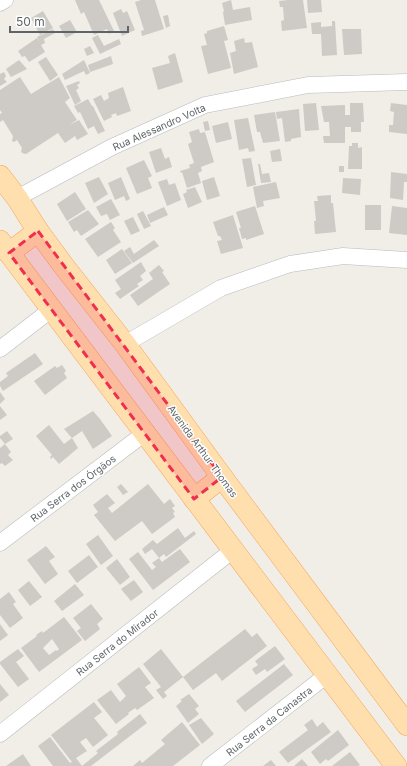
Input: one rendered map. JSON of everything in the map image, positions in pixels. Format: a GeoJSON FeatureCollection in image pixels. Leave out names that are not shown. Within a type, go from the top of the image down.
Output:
{"type":"FeatureCollection","features":[{"type":"Feature","properties":{"kind":"main road","name":"Avenida Arthur Thomas"},"geometry":{"type":"LineString","coordinates":[[0,176],[63,265],[125,344],[407,725]]}},
{"type":"Feature","properties":{"kind":"main road"},"geometry":{"type":"LineString","coordinates":[[38,231],[5,247],[396,766]]}},
{"type":"Feature","properties":{"kind":"main road"},"geometry":{"type":"LineString","coordinates":[[194,499],[222,477]]}},
{"type":"Feature","properties":{"kind":"street"},"geometry":{"type":"LineString","coordinates":[[0,3],[5,0]]}},
{"type":"Feature","properties":{"kind":"street","name":"Rua Alessandro Volta"},"geometry":{"type":"LineString","coordinates":[[16,198],[112,147],[205,105],[308,84],[407,82]]}},
{"type":"Feature","properties":{"kind":"street"},"geometry":{"type":"LineString","coordinates":[[125,344],[221,288],[290,264],[342,256],[407,260]]}},
{"type":"Feature","properties":{"kind":"street"},"geometry":{"type":"LineString","coordinates":[[0,349],[52,309]]}},
{"type":"Feature","properties":{"kind":"street","name":"Rua Serra dos Órgãos"},"geometry":{"type":"LineString","coordinates":[[0,543],[145,433]]}},
{"type":"Feature","properties":{"kind":"street","name":"Rua Serra do Mirador"},"geometry":{"type":"LineString","coordinates":[[0,734],[233,550]]}},
{"type":"Feature","properties":{"kind":"street","name":"Rua Serra da Canastra"},"geometry":{"type":"LineString","coordinates":[[210,766],[327,675]]}},
{"type":"Feature","properties":{"kind":"highlighted area"},"geometry":{"type":"Polygon","coordinates":[[[38,231],[222,477],[194,499],[9,253],[38,231]]]}},
{"type":"Feature","properties":{"kind":"building"},"geometry":{"type":"Polygon","coordinates":[[[75,0],[99,0],[114,31],[109,34],[107,29],[94,35],[84,12],[81,14],[75,0]]]}},
{"type":"Feature","properties":{"kind":"building"},"geometry":{"type":"Polygon","coordinates":[[[141,0],[155,0],[164,29],[142,36],[141,31],[144,30],[135,2],[141,0]]]}},
{"type":"Feature","properties":{"kind":"building"},"geometry":{"type":"Polygon","coordinates":[[[231,0],[233,10],[250,7],[252,20],[225,25],[222,3],[231,0]]]}},
{"type":"Feature","properties":{"kind":"building"},"geometry":{"type":"Polygon","coordinates":[[[303,0],[307,28],[282,31],[281,21],[284,20],[283,7],[280,7],[279,1],[303,0]]]}},
{"type":"Feature","properties":{"kind":"building"},"geometry":{"type":"Polygon","coordinates":[[[307,0],[321,0],[322,12],[308,13],[307,0]]]}},
{"type":"Feature","properties":{"kind":"building"},"geometry":{"type":"Polygon","coordinates":[[[121,9],[123,13],[127,11],[135,30],[122,36],[113,13],[121,9]]]}},
{"type":"Feature","properties":{"kind":"building"},"geometry":{"type":"Polygon","coordinates":[[[43,11],[53,28],[40,35],[31,18],[43,11]]]}},
{"type":"Feature","properties":{"kind":"building"},"geometry":{"type":"Polygon","coordinates":[[[168,15],[170,26],[166,28],[163,16],[168,15]]]}},
{"type":"Feature","properties":{"kind":"building"},"geometry":{"type":"Polygon","coordinates":[[[70,20],[77,32],[66,38],[59,26],[70,20]]]}},
{"type":"Feature","properties":{"kind":"building"},"geometry":{"type":"Polygon","coordinates":[[[332,21],[335,21],[337,55],[322,56],[321,34],[312,34],[311,23],[321,22],[321,27],[332,26],[332,21]]]}},
{"type":"Feature","properties":{"kind":"building"},"geometry":{"type":"Polygon","coordinates":[[[224,26],[228,40],[224,41],[231,68],[208,74],[201,46],[207,45],[204,34],[207,33],[207,31],[224,26]]]}},
{"type":"Feature","properties":{"kind":"building"},"geometry":{"type":"Polygon","coordinates":[[[53,29],[55,33],[44,39],[45,43],[41,45],[45,52],[29,62],[25,56],[22,57],[18,51],[37,38],[40,42],[37,37],[53,29]]]}},
{"type":"Feature","properties":{"kind":"building"},"geometry":{"type":"Polygon","coordinates":[[[342,29],[361,29],[362,54],[344,55],[342,29]]]}},
{"type":"Feature","properties":{"kind":"building"},"geometry":{"type":"Polygon","coordinates":[[[98,35],[104,46],[119,39],[121,44],[100,54],[92,38],[98,35]]]}},
{"type":"Feature","properties":{"kind":"building"},"geometry":{"type":"Polygon","coordinates":[[[244,38],[245,43],[252,42],[258,67],[234,74],[230,53],[236,51],[234,41],[244,38]]]}},
{"type":"Feature","properties":{"kind":"building"},"geometry":{"type":"Polygon","coordinates":[[[90,46],[94,53],[87,56],[84,49],[90,46]]]}},
{"type":"Feature","properties":{"kind":"building"},"geometry":{"type":"Polygon","coordinates":[[[175,53],[183,82],[158,90],[152,68],[170,63],[168,56],[175,53]]]}},
{"type":"Feature","properties":{"kind":"building"},"geometry":{"type":"Polygon","coordinates":[[[111,56],[113,64],[90,72],[88,65],[111,56]]]}},
{"type":"Feature","properties":{"kind":"building"},"geometry":{"type":"Polygon","coordinates":[[[46,57],[58,75],[50,81],[38,62],[46,57]]]}},
{"type":"Feature","properties":{"kind":"building"},"geometry":{"type":"Polygon","coordinates":[[[19,60],[27,69],[11,77],[6,69],[19,60]]]}},
{"type":"Feature","properties":{"kind":"building"},"geometry":{"type":"Polygon","coordinates":[[[84,60],[90,73],[86,75],[84,71],[65,80],[62,74],[84,60]]]}},
{"type":"Feature","properties":{"kind":"building"},"geometry":{"type":"Polygon","coordinates":[[[4,72],[6,76],[4,79],[7,82],[0,86],[0,74],[4,72]]]}},
{"type":"Feature","properties":{"kind":"building"},"geometry":{"type":"Polygon","coordinates":[[[20,77],[31,94],[59,77],[70,98],[65,102],[77,120],[69,125],[79,120],[88,134],[77,140],[75,136],[65,143],[58,133],[26,154],[22,153],[22,148],[17,140],[14,142],[12,141],[13,136],[3,120],[0,122],[0,114],[2,113],[0,110],[0,90],[20,77]]]}},
{"type":"Feature","properties":{"kind":"building"},"geometry":{"type":"Polygon","coordinates":[[[79,81],[80,83],[77,85],[79,88],[76,90],[81,101],[75,105],[66,86],[79,81]]]}},
{"type":"Feature","properties":{"kind":"building"},"geometry":{"type":"Polygon","coordinates":[[[123,87],[131,111],[117,116],[116,113],[104,121],[93,99],[101,95],[104,101],[109,98],[108,93],[123,87]]]}},
{"type":"Feature","properties":{"kind":"building"},"geometry":{"type":"Polygon","coordinates":[[[88,99],[105,131],[98,134],[94,126],[88,129],[80,112],[78,113],[74,106],[88,99]]]}},
{"type":"Feature","properties":{"kind":"building"},"geometry":{"type":"Polygon","coordinates":[[[316,103],[319,130],[305,131],[303,104],[316,103]]]}},
{"type":"Feature","properties":{"kind":"building"},"geometry":{"type":"Polygon","coordinates":[[[350,103],[363,103],[364,122],[361,122],[361,132],[351,132],[351,127],[345,127],[345,143],[324,143],[323,136],[330,136],[329,122],[324,122],[321,106],[345,105],[345,115],[350,115],[350,103]]]}},
{"type":"Feature","properties":{"kind":"building"},"geometry":{"type":"Polygon","coordinates":[[[391,103],[407,105],[407,134],[389,132],[389,125],[393,125],[394,112],[390,111],[391,103]]]}},
{"type":"Feature","properties":{"kind":"building"},"geometry":{"type":"Polygon","coordinates":[[[299,109],[301,137],[285,142],[282,118],[277,119],[276,112],[299,109]]]}},
{"type":"Feature","properties":{"kind":"building"},"geometry":{"type":"Polygon","coordinates":[[[275,112],[280,141],[263,143],[260,132],[257,132],[254,115],[275,112]]]}},
{"type":"Feature","properties":{"kind":"building"},"geometry":{"type":"Polygon","coordinates":[[[248,118],[255,151],[249,152],[248,148],[239,150],[234,120],[248,118]]]}},
{"type":"Feature","properties":{"kind":"building"},"geometry":{"type":"Polygon","coordinates":[[[208,121],[210,130],[205,131],[203,122],[208,121]]]}},
{"type":"Feature","properties":{"kind":"building"},"geometry":{"type":"Polygon","coordinates":[[[228,122],[232,139],[216,143],[212,126],[228,122]]]}},
{"type":"Feature","properties":{"kind":"building"},"geometry":{"type":"Polygon","coordinates":[[[199,129],[200,133],[205,132],[214,162],[201,167],[202,171],[198,173],[201,183],[187,188],[182,172],[181,173],[180,171],[190,168],[189,165],[194,163],[188,144],[192,142],[189,132],[199,129]]]}},
{"type":"Feature","properties":{"kind":"building"},"geometry":{"type":"Polygon","coordinates":[[[352,143],[358,143],[358,148],[362,147],[362,169],[348,169],[349,146],[352,146],[352,143]]]}},
{"type":"Feature","properties":{"kind":"building"},"geometry":{"type":"Polygon","coordinates":[[[161,148],[165,159],[169,157],[172,167],[156,173],[149,152],[161,148]]]}},
{"type":"Feature","properties":{"kind":"building"},"geometry":{"type":"Polygon","coordinates":[[[280,149],[282,161],[272,162],[270,151],[280,149]]]}},
{"type":"Feature","properties":{"kind":"building"},"geometry":{"type":"Polygon","coordinates":[[[251,158],[256,185],[247,187],[242,159],[251,158]]]}},
{"type":"Feature","properties":{"kind":"building"},"geometry":{"type":"Polygon","coordinates":[[[144,160],[152,176],[148,178],[152,188],[137,194],[126,168],[144,160]]]}},
{"type":"Feature","properties":{"kind":"building"},"geometry":{"type":"Polygon","coordinates":[[[258,164],[260,164],[262,174],[269,173],[271,182],[261,183],[258,164]]]}},
{"type":"Feature","properties":{"kind":"building"},"geometry":{"type":"Polygon","coordinates":[[[339,166],[344,166],[344,172],[339,172],[339,166]]]}},
{"type":"Feature","properties":{"kind":"building"},"geometry":{"type":"Polygon","coordinates":[[[391,172],[407,174],[407,182],[404,182],[403,200],[390,198],[391,172]]]}},
{"type":"Feature","properties":{"kind":"building"},"geometry":{"type":"Polygon","coordinates":[[[99,177],[108,194],[94,203],[85,183],[99,177]]]}},
{"type":"Feature","properties":{"kind":"building"},"geometry":{"type":"Polygon","coordinates":[[[121,177],[130,199],[126,201],[124,196],[115,200],[108,183],[121,177]]]}},
{"type":"Feature","properties":{"kind":"building"},"geometry":{"type":"Polygon","coordinates":[[[214,177],[220,196],[207,200],[202,181],[214,177]]]}},
{"type":"Feature","properties":{"kind":"building"},"geometry":{"type":"Polygon","coordinates":[[[343,178],[361,179],[360,195],[342,193],[343,178]]]}},
{"type":"Feature","properties":{"kind":"building"},"geometry":{"type":"Polygon","coordinates":[[[167,179],[169,185],[175,183],[181,200],[167,206],[158,182],[167,179]]]}},
{"type":"Feature","properties":{"kind":"building"},"geometry":{"type":"Polygon","coordinates":[[[276,182],[280,198],[263,201],[264,206],[257,208],[253,187],[276,182]]]}},
{"type":"Feature","properties":{"kind":"building"},"geometry":{"type":"Polygon","coordinates":[[[195,187],[202,202],[188,208],[183,194],[187,192],[186,190],[195,187]]]}},
{"type":"Feature","properties":{"kind":"building"},"geometry":{"type":"Polygon","coordinates":[[[75,192],[86,209],[67,221],[57,204],[75,192]]]}},
{"type":"Feature","properties":{"kind":"building"},"geometry":{"type":"Polygon","coordinates":[[[331,195],[336,232],[315,234],[314,221],[316,221],[314,201],[318,201],[317,196],[331,195]]]}},
{"type":"Feature","properties":{"kind":"building"},"geometry":{"type":"Polygon","coordinates":[[[111,199],[120,215],[110,220],[107,214],[101,216],[96,207],[111,199]]]}},
{"type":"Feature","properties":{"kind":"building"},"geometry":{"type":"Polygon","coordinates":[[[365,205],[381,205],[381,230],[365,230],[365,205]]]}},
{"type":"Feature","properties":{"kind":"building"},"geometry":{"type":"Polygon","coordinates":[[[255,206],[264,234],[246,240],[246,238],[242,239],[239,228],[241,228],[236,212],[255,206]]]}},
{"type":"Feature","properties":{"kind":"building"},"geometry":{"type":"Polygon","coordinates":[[[392,206],[407,208],[407,235],[389,233],[392,206]]]}},
{"type":"Feature","properties":{"kind":"building"},"geometry":{"type":"Polygon","coordinates":[[[164,207],[168,215],[150,223],[147,215],[164,207]]]}},
{"type":"Feature","properties":{"kind":"building"},"geometry":{"type":"Polygon","coordinates":[[[88,210],[99,224],[81,236],[77,230],[74,232],[68,222],[88,210]]]}},
{"type":"Feature","properties":{"kind":"building"},"geometry":{"type":"Polygon","coordinates":[[[143,211],[151,226],[144,229],[137,214],[143,211]]]}},
{"type":"Feature","properties":{"kind":"building"},"geometry":{"type":"Polygon","coordinates":[[[233,215],[243,248],[221,254],[217,241],[222,240],[220,236],[218,236],[213,222],[233,215]]]}},
{"type":"Feature","properties":{"kind":"building"},"geometry":{"type":"Polygon","coordinates":[[[133,217],[140,231],[131,235],[124,221],[133,217]]]}},
{"type":"Feature","properties":{"kind":"building"},"geometry":{"type":"Polygon","coordinates":[[[111,222],[115,228],[113,230],[121,242],[98,257],[85,239],[111,222]]]}},
{"type":"Feature","properties":{"kind":"building"},"geometry":{"type":"Polygon","coordinates":[[[154,240],[159,246],[133,263],[124,251],[130,247],[134,254],[154,240]]]}},
{"type":"Feature","properties":{"kind":"building"},"geometry":{"type":"Polygon","coordinates":[[[122,249],[132,263],[115,274],[106,260],[122,249]]]}},
{"type":"Feature","properties":{"kind":"building"},"geometry":{"type":"Polygon","coordinates":[[[141,262],[146,271],[140,276],[143,280],[137,284],[139,286],[120,299],[115,293],[121,289],[115,280],[141,262]]]}},
{"type":"Feature","properties":{"kind":"building"},"geometry":{"type":"Polygon","coordinates":[[[159,265],[164,271],[162,272],[170,284],[138,306],[130,295],[153,279],[149,273],[159,265]]]}},
{"type":"Feature","properties":{"kind":"building"},"geometry":{"type":"Polygon","coordinates":[[[35,353],[43,364],[3,391],[0,386],[0,382],[8,376],[6,373],[35,353]]]}},
{"type":"Feature","properties":{"kind":"building"},"geometry":{"type":"Polygon","coordinates":[[[62,365],[66,371],[64,373],[67,378],[45,395],[34,381],[55,366],[57,368],[62,365]]]}},
{"type":"Feature","properties":{"kind":"building"},"geometry":{"type":"Polygon","coordinates":[[[0,392],[5,399],[0,404],[0,392]]]}},
{"type":"Feature","properties":{"kind":"building"},"geometry":{"type":"Polygon","coordinates":[[[0,406],[7,415],[0,420],[0,406]]]}},
{"type":"Feature","properties":{"kind":"building"},"geometry":{"type":"Polygon","coordinates":[[[93,411],[112,436],[93,449],[82,431],[72,438],[64,429],[93,411]]]}},
{"type":"Feature","properties":{"kind":"building"},"geometry":{"type":"Polygon","coordinates":[[[49,425],[64,444],[72,438],[78,448],[59,464],[53,457],[51,459],[50,457],[52,455],[36,436],[49,425]]]}},
{"type":"Feature","properties":{"kind":"building"},"geometry":{"type":"Polygon","coordinates":[[[7,431],[13,439],[5,444],[0,436],[7,431]]]}},
{"type":"Feature","properties":{"kind":"building"},"geometry":{"type":"Polygon","coordinates":[[[5,444],[11,452],[8,455],[13,460],[5,466],[2,463],[0,464],[0,448],[5,444]]]}},
{"type":"Feature","properties":{"kind":"building"},"geometry":{"type":"Polygon","coordinates":[[[121,484],[128,492],[123,495],[117,487],[121,484]]]}},
{"type":"Feature","properties":{"kind":"building"},"geometry":{"type":"Polygon","coordinates":[[[148,484],[164,504],[170,499],[175,506],[172,508],[175,512],[173,513],[175,517],[152,534],[142,521],[115,541],[94,515],[98,512],[93,505],[107,494],[115,503],[108,508],[112,513],[148,484]]]}},
{"type":"Feature","properties":{"kind":"building"},"geometry":{"type":"Polygon","coordinates":[[[178,528],[185,538],[194,531],[196,534],[166,557],[164,554],[159,558],[152,549],[145,554],[142,549],[153,540],[157,544],[178,528]]]}},
{"type":"Feature","properties":{"kind":"building"},"geometry":{"type":"Polygon","coordinates":[[[98,535],[113,556],[101,565],[86,544],[98,535]]]}},
{"type":"Feature","properties":{"kind":"building"},"geometry":{"type":"Polygon","coordinates":[[[46,546],[55,557],[49,561],[58,574],[45,584],[27,560],[46,546]]]}},
{"type":"Feature","properties":{"kind":"building"},"geometry":{"type":"Polygon","coordinates":[[[180,549],[190,562],[153,590],[129,559],[138,552],[152,570],[156,567],[152,563],[159,558],[162,562],[180,549]]]}},
{"type":"Feature","properties":{"kind":"building"},"geometry":{"type":"Polygon","coordinates":[[[89,555],[98,567],[77,583],[68,571],[89,555]]]}},
{"type":"Feature","properties":{"kind":"building"},"geometry":{"type":"Polygon","coordinates":[[[117,559],[130,577],[120,585],[106,568],[117,559]]]}},
{"type":"Feature","properties":{"kind":"building"},"geometry":{"type":"Polygon","coordinates":[[[134,580],[143,592],[131,601],[121,589],[134,580]]]}},
{"type":"Feature","properties":{"kind":"building"},"geometry":{"type":"Polygon","coordinates":[[[29,581],[42,597],[30,606],[18,590],[29,581]]]}},
{"type":"Feature","properties":{"kind":"building"},"geometry":{"type":"Polygon","coordinates":[[[75,584],[84,595],[62,611],[54,601],[75,584]]]}},
{"type":"Feature","properties":{"kind":"building"},"geometry":{"type":"Polygon","coordinates":[[[9,592],[16,602],[13,604],[23,618],[10,628],[0,615],[0,599],[9,592]]]}},
{"type":"Feature","properties":{"kind":"building"},"geometry":{"type":"Polygon","coordinates":[[[91,604],[103,619],[97,624],[100,629],[85,641],[77,631],[81,628],[73,618],[91,604]]]}},
{"type":"Feature","properties":{"kind":"building"},"geometry":{"type":"Polygon","coordinates":[[[64,617],[82,640],[39,672],[21,648],[37,636],[36,635],[42,631],[43,633],[64,617]],[[52,639],[43,648],[49,655],[59,649],[52,639]]]}},
{"type":"Feature","properties":{"kind":"building"},"geometry":{"type":"Polygon","coordinates":[[[0,624],[8,635],[0,641],[0,624]]]}},
{"type":"Feature","properties":{"kind":"building"},"geometry":{"type":"Polygon","coordinates":[[[245,629],[252,637],[257,633],[267,646],[222,681],[216,673],[193,690],[183,677],[245,629]]]}},
{"type":"Feature","properties":{"kind":"building"},"geometry":{"type":"Polygon","coordinates":[[[275,646],[285,659],[267,672],[265,669],[256,675],[252,669],[258,665],[255,661],[275,646]]]}},
{"type":"Feature","properties":{"kind":"building"},"geometry":{"type":"Polygon","coordinates":[[[18,649],[24,656],[16,662],[29,679],[18,687],[0,662],[18,649]]]}},
{"type":"Feature","properties":{"kind":"building"},"geometry":{"type":"Polygon","coordinates":[[[161,649],[183,677],[164,692],[167,696],[163,699],[156,690],[161,687],[143,664],[161,649]]]}},
{"type":"Feature","properties":{"kind":"building"},"geometry":{"type":"Polygon","coordinates":[[[284,664],[293,675],[245,712],[236,701],[284,664]]]}},
{"type":"Feature","properties":{"kind":"building"},"geometry":{"type":"Polygon","coordinates":[[[139,667],[151,683],[145,687],[154,698],[137,710],[135,708],[116,724],[97,700],[111,690],[120,702],[126,696],[117,684],[139,667]]]}},
{"type":"Feature","properties":{"kind":"building"},"geometry":{"type":"Polygon","coordinates":[[[0,684],[9,695],[0,702],[0,684]]]}},
{"type":"Feature","properties":{"kind":"building"},"geometry":{"type":"Polygon","coordinates":[[[189,694],[199,706],[195,709],[199,714],[188,723],[176,706],[182,701],[180,700],[189,694]]]}},
{"type":"Feature","properties":{"kind":"building"},"geometry":{"type":"Polygon","coordinates":[[[94,702],[102,712],[94,718],[108,735],[93,747],[86,738],[80,742],[87,751],[76,758],[82,766],[53,766],[38,746],[50,737],[70,763],[72,762],[51,735],[94,702]]]}},
{"type":"Feature","properties":{"kind":"building"},"geometry":{"type":"Polygon","coordinates":[[[140,714],[147,723],[91,766],[82,766],[98,753],[96,751],[118,734],[117,732],[140,714]]]}},
{"type":"Feature","properties":{"kind":"building"},"geometry":{"type":"Polygon","coordinates":[[[201,718],[214,734],[202,744],[189,725],[201,718]]]}},
{"type":"Feature","properties":{"kind":"building"},"geometry":{"type":"Polygon","coordinates":[[[312,719],[317,727],[323,722],[331,732],[288,763],[279,752],[308,730],[304,725],[312,719]]]}},
{"type":"Feature","properties":{"kind":"building"},"geometry":{"type":"Polygon","coordinates":[[[182,722],[200,745],[173,766],[133,766],[140,760],[142,763],[165,744],[161,740],[182,722]]]}},
{"type":"Feature","properties":{"kind":"building"},"geometry":{"type":"Polygon","coordinates":[[[338,730],[349,745],[328,761],[326,759],[320,764],[311,752],[338,730]]]}},
{"type":"Feature","properties":{"kind":"building"},"geometry":{"type":"Polygon","coordinates":[[[350,752],[360,765],[332,766],[350,752]]]}},
{"type":"Feature","properties":{"kind":"building"},"geometry":{"type":"Polygon","coordinates":[[[23,754],[31,766],[6,766],[23,754]]]}},
{"type":"Feature","properties":{"kind":"building"},"geometry":{"type":"Polygon","coordinates":[[[302,759],[308,766],[294,766],[302,759]]]}},
{"type":"Feature","properties":{"kind":"building"},"geometry":{"type":"Polygon","coordinates":[[[271,760],[276,766],[263,766],[271,760]]]}}]}
